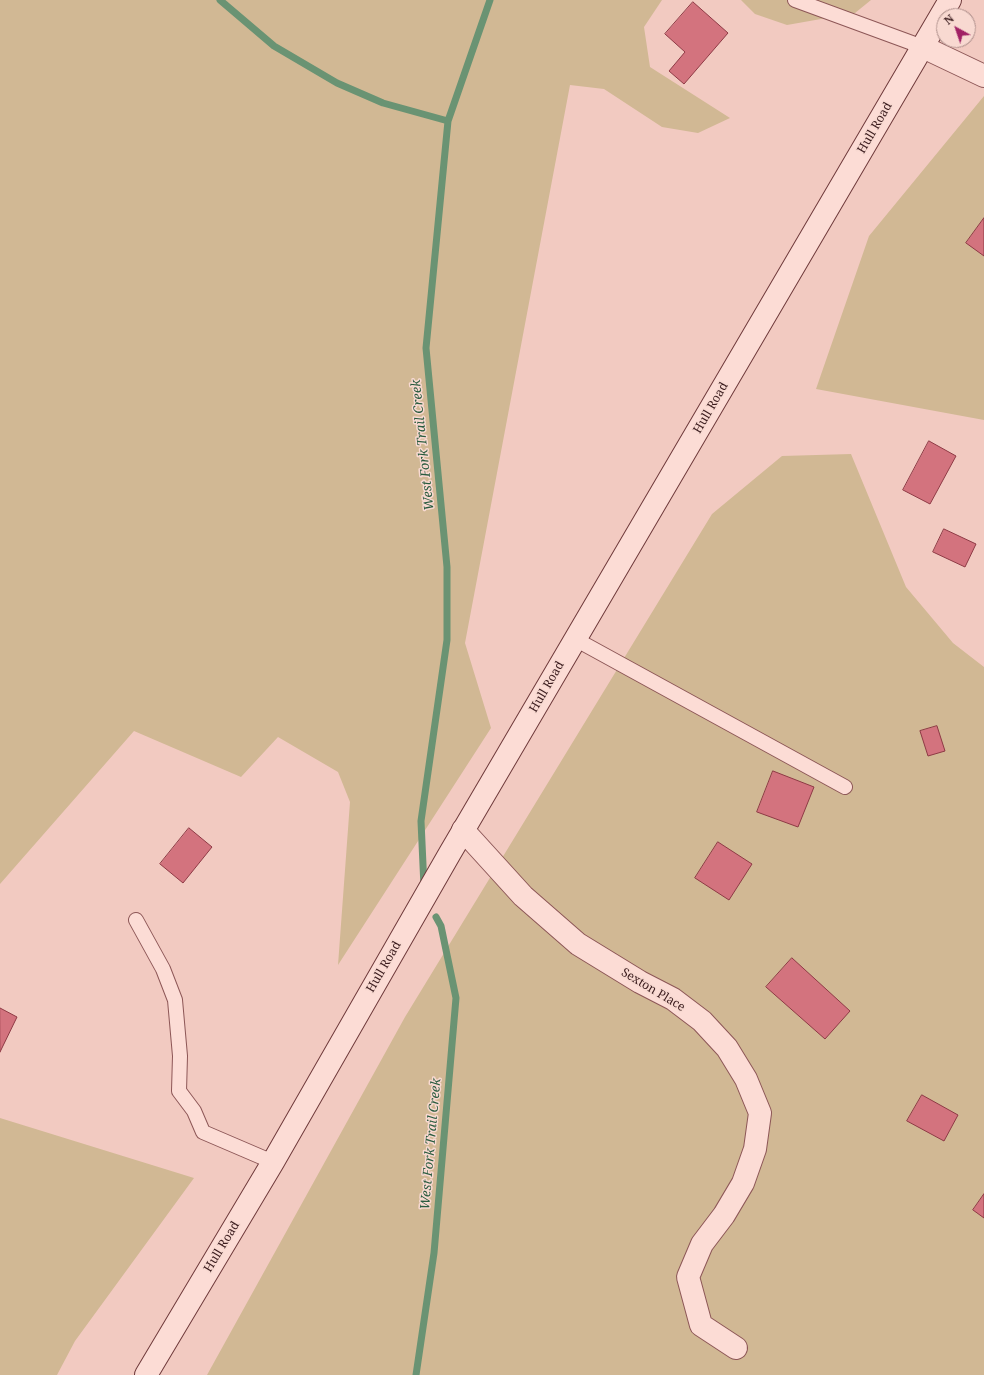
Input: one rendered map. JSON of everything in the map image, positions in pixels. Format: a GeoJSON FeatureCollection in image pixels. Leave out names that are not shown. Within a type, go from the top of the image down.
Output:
{"type":"FeatureCollection","features":[{"type":"Feature","properties":{"kind":"main road","name":"Hull Road"},"geometry":{"type":"LineString","coordinates":[[146,1375],[273,1162],[463,830],[950,0]]}},
{"type":"Feature","properties":{"kind":"main road"},"geometry":{"type":"LineString","coordinates":[[923,46],[984,76]]}},
{"type":"Feature","properties":{"kind":"main road","name":"Sexton Place"},"geometry":{"type":"LineString","coordinates":[[463,830],[523,896],[578,944],[640,982],[673,999],[702,1021],[727,1048],[746,1079],[760,1112],[755,1149],[743,1183],[724,1215],[702,1244],[688,1277],[701,1325],[736,1348]]}},
{"type":"Feature","properties":{"kind":"lane"},"geometry":{"type":"LineString","coordinates":[[795,0],[923,46]]}},
{"type":"Feature","properties":{"kind":"lane"},"geometry":{"type":"LineString","coordinates":[[575,639],[845,787]]}},
{"type":"Feature","properties":{"kind":"lane"},"geometry":{"type":"LineString","coordinates":[[136,920],[163,969],[175,1000],[180,1056],[179,1091],[194,1111],[203,1132],[273,1162]]}},
{"type":"Feature","properties":{"kind":"shaded area"},"geometry":{"type":"Polygon","coordinates":[[[0,0],[662,0],[644,27],[650,67],[730,118],[698,133],[662,127],[604,89],[570,85],[465,643],[491,728],[338,965],[350,802],[338,772],[278,737],[241,777],[134,731],[0,884],[0,0]]]}},
{"type":"Feature","properties":{"kind":"shaded area"},"geometry":{"type":"Polygon","coordinates":[[[741,0],[871,0],[855,13],[787,25],[755,14],[741,0]]]}},
{"type":"Feature","properties":{"kind":"shaded area"},"geometry":{"type":"Polygon","coordinates":[[[984,96],[984,420],[816,389],[869,236],[984,96]]]}},
{"type":"Feature","properties":{"kind":"shaded area"},"geometry":{"type":"Polygon","coordinates":[[[851,454],[906,587],[953,643],[984,667],[984,1375],[207,1375],[405,1017],[712,514],[782,456],[851,454]]]}},
{"type":"Feature","properties":{"kind":"shaded area"},"geometry":{"type":"Polygon","coordinates":[[[0,1118],[194,1178],[75,1341],[57,1375],[0,1375],[0,1118]]]}},
{"type":"Feature","properties":{"kind":"building"},"geometry":{"type":"Polygon","coordinates":[[[693,2],[728,33],[684,84],[669,71],[685,52],[665,34],[693,2]]]}},
{"type":"Feature","properties":{"kind":"building"},"geometry":{"type":"Polygon","coordinates":[[[984,218],[984,256],[966,243],[984,218]]]}},
{"type":"Feature","properties":{"kind":"building"},"geometry":{"type":"Polygon","coordinates":[[[929,441],[956,456],[930,504],[903,490],[929,441]]]}},
{"type":"Feature","properties":{"kind":"building"},"geometry":{"type":"Polygon","coordinates":[[[944,529],[976,544],[965,567],[933,552],[944,529]]]}},
{"type":"Feature","properties":{"kind":"building"},"geometry":{"type":"Polygon","coordinates":[[[937,726],[945,751],[928,756],[920,731],[937,726]]]}},
{"type":"Feature","properties":{"kind":"building"},"geometry":{"type":"Polygon","coordinates":[[[773,771],[814,787],[798,827],[757,812],[773,771]]]}},
{"type":"Feature","properties":{"kind":"building"},"geometry":{"type":"Polygon","coordinates":[[[189,828],[212,847],[183,883],[160,864],[189,828]]]}},
{"type":"Feature","properties":{"kind":"building"},"geometry":{"type":"Polygon","coordinates":[[[718,842],[752,864],[729,900],[695,878],[718,842]]]}},
{"type":"Feature","properties":{"kind":"building"},"geometry":{"type":"Polygon","coordinates":[[[792,958],[850,1011],[825,1039],[766,987],[792,958]]]}},
{"type":"Feature","properties":{"kind":"building"},"geometry":{"type":"Polygon","coordinates":[[[0,1008],[17,1017],[0,1052],[0,1008]]]}},
{"type":"Feature","properties":{"kind":"building"},"geometry":{"type":"Polygon","coordinates":[[[922,1095],[958,1115],[944,1141],[907,1121],[922,1095]]]}},
{"type":"Feature","properties":{"kind":"building"},"geometry":{"type":"Polygon","coordinates":[[[984,1194],[984,1218],[973,1210],[984,1194]]]}},
{"type":"Feature","properties":{"kind":"waterway"},"geometry":{"type":"LineString","coordinates":[[220,0],[274,46],[337,83],[383,103],[448,121]]}},
{"type":"Feature","properties":{"kind":"waterway","name":"West Fork Trail Creek"},"geometry":{"type":"LineString","coordinates":[[424,887],[421,821],[447,640],[447,567],[426,348],[448,121],[490,0]]}},
{"type":"Feature","properties":{"kind":"waterway","name":"West Fork Trail Creek"},"geometry":{"type":"LineString","coordinates":[[416,1375],[434,1253],[456,998],[441,926],[436,917]]}}]}
